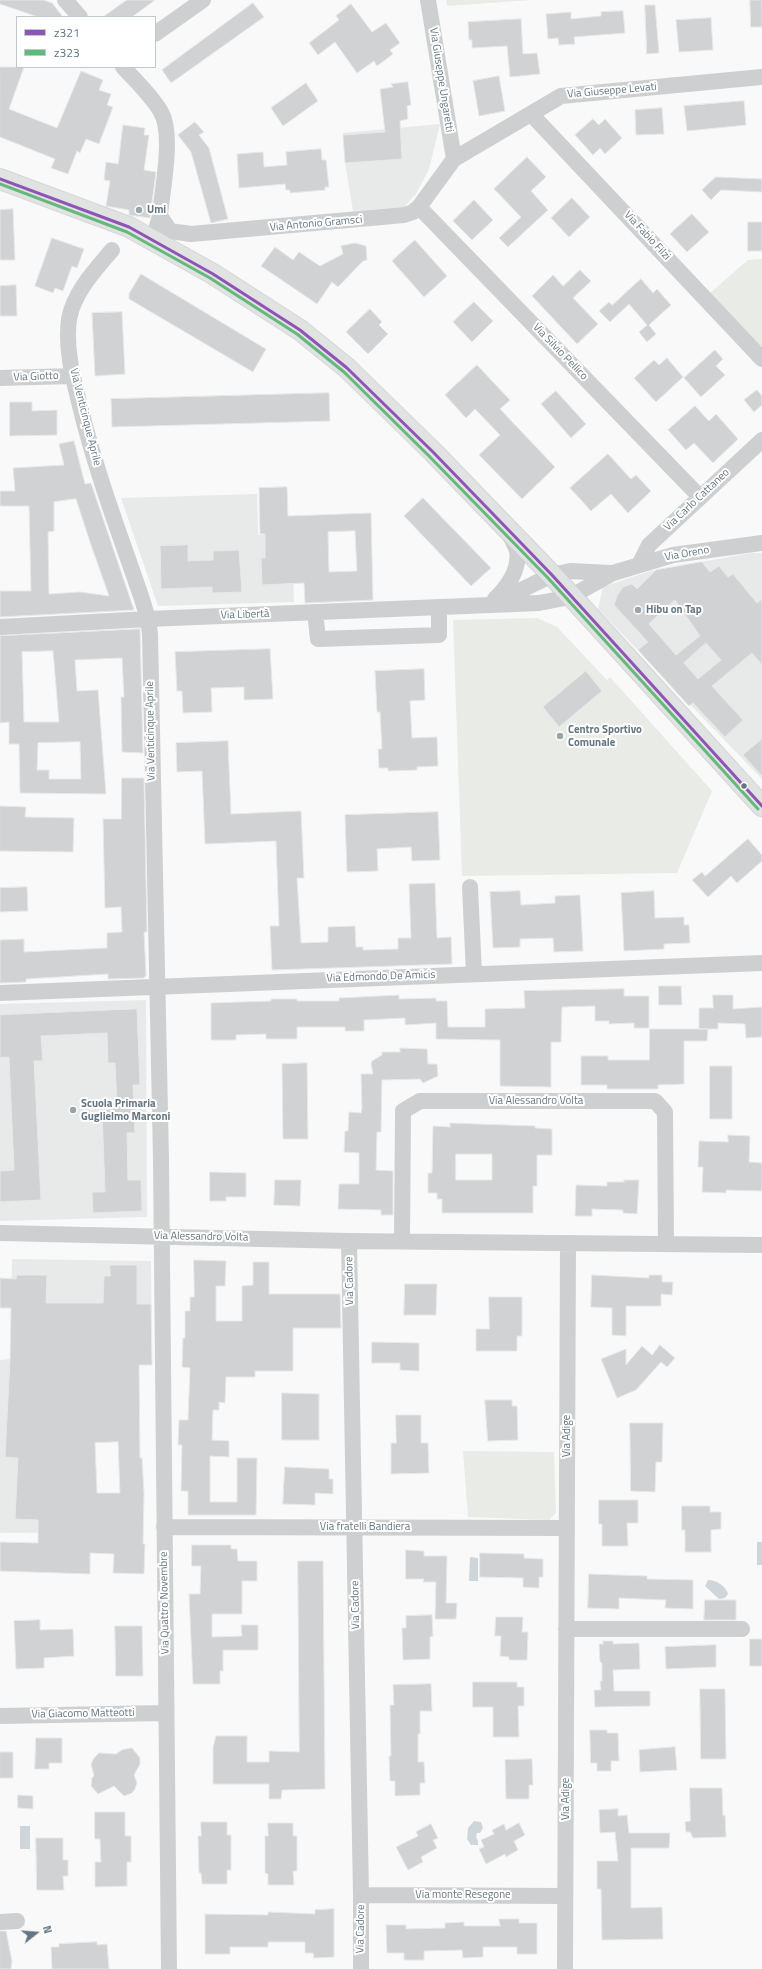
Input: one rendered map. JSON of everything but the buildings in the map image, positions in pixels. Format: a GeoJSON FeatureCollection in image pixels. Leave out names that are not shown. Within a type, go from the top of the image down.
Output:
{"type":"FeatureCollection","features":[{"type":"Feature","properties":{"kind":"main road"},"geometry":{"type":"LineString","coordinates":[[0,179],[128,227],[148,237],[214,274],[300,330],[347,368],[433,452],[552,576],[762,806]]}},
{"type":"Feature","properties":{"kind":"street"},"geometry":{"type":"LineString","coordinates":[[65,0],[79,16]]}},
{"type":"Feature","properties":{"kind":"street"},"geometry":{"type":"LineString","coordinates":[[156,33],[203,0]]}},
{"type":"Feature","properties":{"kind":"street","name":"Via Giuseppe Ungaretti"},"geometry":{"type":"LineString","coordinates":[[428,0],[454,159]]}},
{"type":"Feature","properties":{"kind":"street"},"geometry":{"type":"LineString","coordinates":[[124,68],[161,112],[165,123],[167,141],[160,216],[158,225],[148,237]]}},
{"type":"Feature","properties":{"kind":"street","name":"Via Giuseppe Levati"},"geometry":{"type":"LineString","coordinates":[[454,159],[562,96],[762,77]]}},
{"type":"Feature","properties":{"kind":"street","name":"Via Fabio Filzi"},"geometry":{"type":"LineString","coordinates":[[531,114],[762,359]]}},
{"type":"Feature","properties":{"kind":"street","name":"Via Antonio Gramsci"},"geometry":{"type":"LineString","coordinates":[[160,216],[165,226],[175,233],[207,234],[404,215],[414,212],[419,207],[454,159]]}},
{"type":"Feature","properties":{"kind":"street","name":"Via Silvio Pellico"},"geometry":{"type":"LineString","coordinates":[[419,207],[700,497]]}},
{"type":"Feature","properties":{"kind":"street","name":"Via Venticinque Aprile"},"geometry":{"type":"LineString","coordinates":[[112,250],[88,279],[76,297],[69,319],[69,350],[73,376],[96,463],[148,619],[150,642],[156,986],[161,1160],[161,1236]]}},
{"type":"Feature","properties":{"kind":"street","name":"Via Giotto"},"geometry":{"type":"LineString","coordinates":[[0,378],[73,376]]}},
{"type":"Feature","properties":{"kind":"street","name":"Via Carlo Cattaneo"},"geometry":{"type":"LineString","coordinates":[[639,565],[649,545],[762,440]]}},
{"type":"Feature","properties":{"kind":"street"},"geometry":{"type":"LineString","coordinates":[[490,605],[506,588],[516,566],[517,551],[506,528]]}},
{"type":"Feature","properties":{"kind":"street","name":"Via Oreno"},"geometry":{"type":"LineString","coordinates":[[570,597],[613,573],[673,555],[762,543]]}},
{"type":"Feature","properties":{"kind":"street","name":"Via Oreno"},"geometry":{"type":"LineString","coordinates":[[552,576],[570,571],[613,573]]}},
{"type":"Feature","properties":{"kind":"street","name":"Via Libertà"},"geometry":{"type":"LineString","coordinates":[[490,605],[552,576]]}},
{"type":"Feature","properties":{"kind":"street","name":"Via Libertà"},"geometry":{"type":"LineString","coordinates":[[0,627],[148,619],[539,603],[570,597]]}},
{"type":"Feature","properties":{"kind":"street"},"geometry":{"type":"LineString","coordinates":[[315,612],[318,639],[439,635],[439,607]]}},
{"type":"Feature","properties":{"kind":"street"},"geometry":{"type":"LineString","coordinates":[[470,887],[474,974]]}},
{"type":"Feature","properties":{"kind":"street","name":"Via Edmondo De Amicis"},"geometry":{"type":"LineString","coordinates":[[0,993],[762,963]]}},
{"type":"Feature","properties":{"kind":"street","name":"Via Alessandro Volta"},"geometry":{"type":"LineString","coordinates":[[402,1241],[404,1111],[412,1105],[420,1101],[654,1101],[665,1112],[666,1244]]}},
{"type":"Feature","properties":{"kind":"street","name":"Via Alessandro Volta"},"geometry":{"type":"LineString","coordinates":[[0,1233],[349,1241],[762,1245]]}},
{"type":"Feature","properties":{"kind":"street","name":"Via Quattro Novembre"},"geometry":{"type":"LineString","coordinates":[[161,1236],[169,1969]]}},
{"type":"Feature","properties":{"kind":"street","name":"Via Cadore"},"geometry":{"type":"LineString","coordinates":[[349,1241],[362,1895],[361,1969]]}},
{"type":"Feature","properties":{"kind":"street","name":"Via Adige"},"geometry":{"type":"LineString","coordinates":[[565,1969],[568,1243]]}},
{"type":"Feature","properties":{"kind":"street","name":"Via fratelli Bandiera"},"geometry":{"type":"LineString","coordinates":[[164,1527],[567,1528]]}},
{"type":"Feature","properties":{"kind":"street"},"geometry":{"type":"LineString","coordinates":[[566,1629],[742,1630]]}},
{"type":"Feature","properties":{"kind":"street","name":"Via Giacomo Matteotti"},"geometry":{"type":"LineString","coordinates":[[0,1716],[166,1713]]}},
{"type":"Feature","properties":{"kind":"street","name":"Via monte Resegone"},"geometry":{"type":"LineString","coordinates":[[362,1895],[565,1896]]}},
{"type":"Feature","properties":{"kind":"street"},"geometry":{"type":"LineString","coordinates":[[0,1922],[17,1921]]}},
{"type":"Feature","properties":{"kind":"shaded area"},"geometry":{"type":"Polygon","coordinates":[[[446,0],[531,0],[447,6],[446,0]]]}},
{"type":"Feature","properties":{"kind":"shaded area"},"geometry":{"type":"Polygon","coordinates":[[[440,124],[429,169],[416,194],[404,207],[353,211],[345,163],[343,133],[440,124]]]}},
{"type":"Feature","properties":{"kind":"shaded area"},"geometry":{"type":"Polygon","coordinates":[[[762,259],[762,349],[710,293],[748,260],[762,259]]]}},
{"type":"Feature","properties":{"kind":"shaded area"},"geometry":{"type":"Polygon","coordinates":[[[257,494],[258,535],[292,534],[294,602],[158,606],[121,498],[257,494]]]}},
{"type":"Feature","properties":{"kind":"shaded area"},"geometry":{"type":"Polygon","coordinates":[[[751,553],[762,553],[762,779],[598,609],[603,587],[650,571],[751,553]]]}},
{"type":"Feature","properties":{"kind":"shaded area","name":"Centro Sportivo Comunale"},"geometry":{"type":"Polygon","coordinates":[[[537,618],[557,627],[607,680],[610,677],[712,791],[677,873],[462,876],[453,620],[537,618]]]}},
{"type":"Feature","properties":{"kind":"shaded area","name":"Scuola Primaria Guglielmo Marconi"},"geometry":{"type":"Polygon","coordinates":[[[146,1000],[147,1217],[0,1221],[0,1004],[146,1000]]]}},
{"type":"Feature","properties":{"kind":"shaded area"},"geometry":{"type":"Polygon","coordinates":[[[12,1259],[151,1261],[152,1365],[93,1365],[98,1532],[0,1533],[0,1360],[10,1359],[12,1259]]]}},
{"type":"Feature","properties":{"kind":"shaded area"},"geometry":{"type":"Polygon","coordinates":[[[463,1451],[554,1452],[556,1513],[549,1520],[468,1517],[463,1451]]]}},
{"type":"Feature","properties":{"kind":"shaded area"},"geometry":{"type":"Polygon","coordinates":[[[757,1542],[762,1542],[762,1565],[757,1565],[757,1542]]]}},
{"type":"Feature","properties":{"kind":"shaded area"},"geometry":{"type":"Polygon","coordinates":[[[470,1557],[478,1558],[478,1581],[469,1581],[470,1557]]]}},
{"type":"Feature","properties":{"kind":"shaded area"},"geometry":{"type":"Polygon","coordinates":[[[708,1580],[717,1582],[725,1588],[728,1594],[725,1598],[719,1599],[705,1586],[708,1580]]]}},
{"type":"Feature","properties":{"kind":"shaded area"},"geometry":{"type":"Polygon","coordinates":[[[474,1821],[481,1822],[483,1828],[480,1833],[477,1833],[476,1837],[478,1845],[471,1845],[467,1839],[468,1828],[474,1821]]]}},
{"type":"Feature","properties":{"kind":"shaded area"},"geometry":{"type":"Polygon","coordinates":[[[20,1826],[30,1826],[30,1849],[20,1849],[20,1826]]]}},
{"type":"Feature","properties":{"kind":"transit line","name":"z321"},"geometry":{"type":"LineString","coordinates":[[0,179],[129,227],[213,274],[300,330],[347,368],[433,452],[552,575],[762,806]]}},
{"type":"Feature","properties":{"kind":"transit line","name":"z323"},"geometry":{"type":"LineString","coordinates":[[0,184],[127,232],[210,278],[297,334],[344,372],[429,456],[548,578],[758,809]]}},
{"type":"Feature","properties":{"kind":"place","name":"Umi"},"geometry":{"type":"Point","coordinates":[139,210]}},
{"type":"Feature","properties":{"kind":"place","name":"Hibu on Tap"},"geometry":{"type":"Point","coordinates":[638,610]}},
{"type":"Feature","properties":{"kind":"place","name":"Centro Sportivo Comunale"},"geometry":{"type":"Point","coordinates":[560,736]}},
{"type":"Feature","properties":{"kind":"place","name":"Scuola Primaria Guglielmo Marconi"},"geometry":{"type":"Point","coordinates":[73,1110]}}]}
